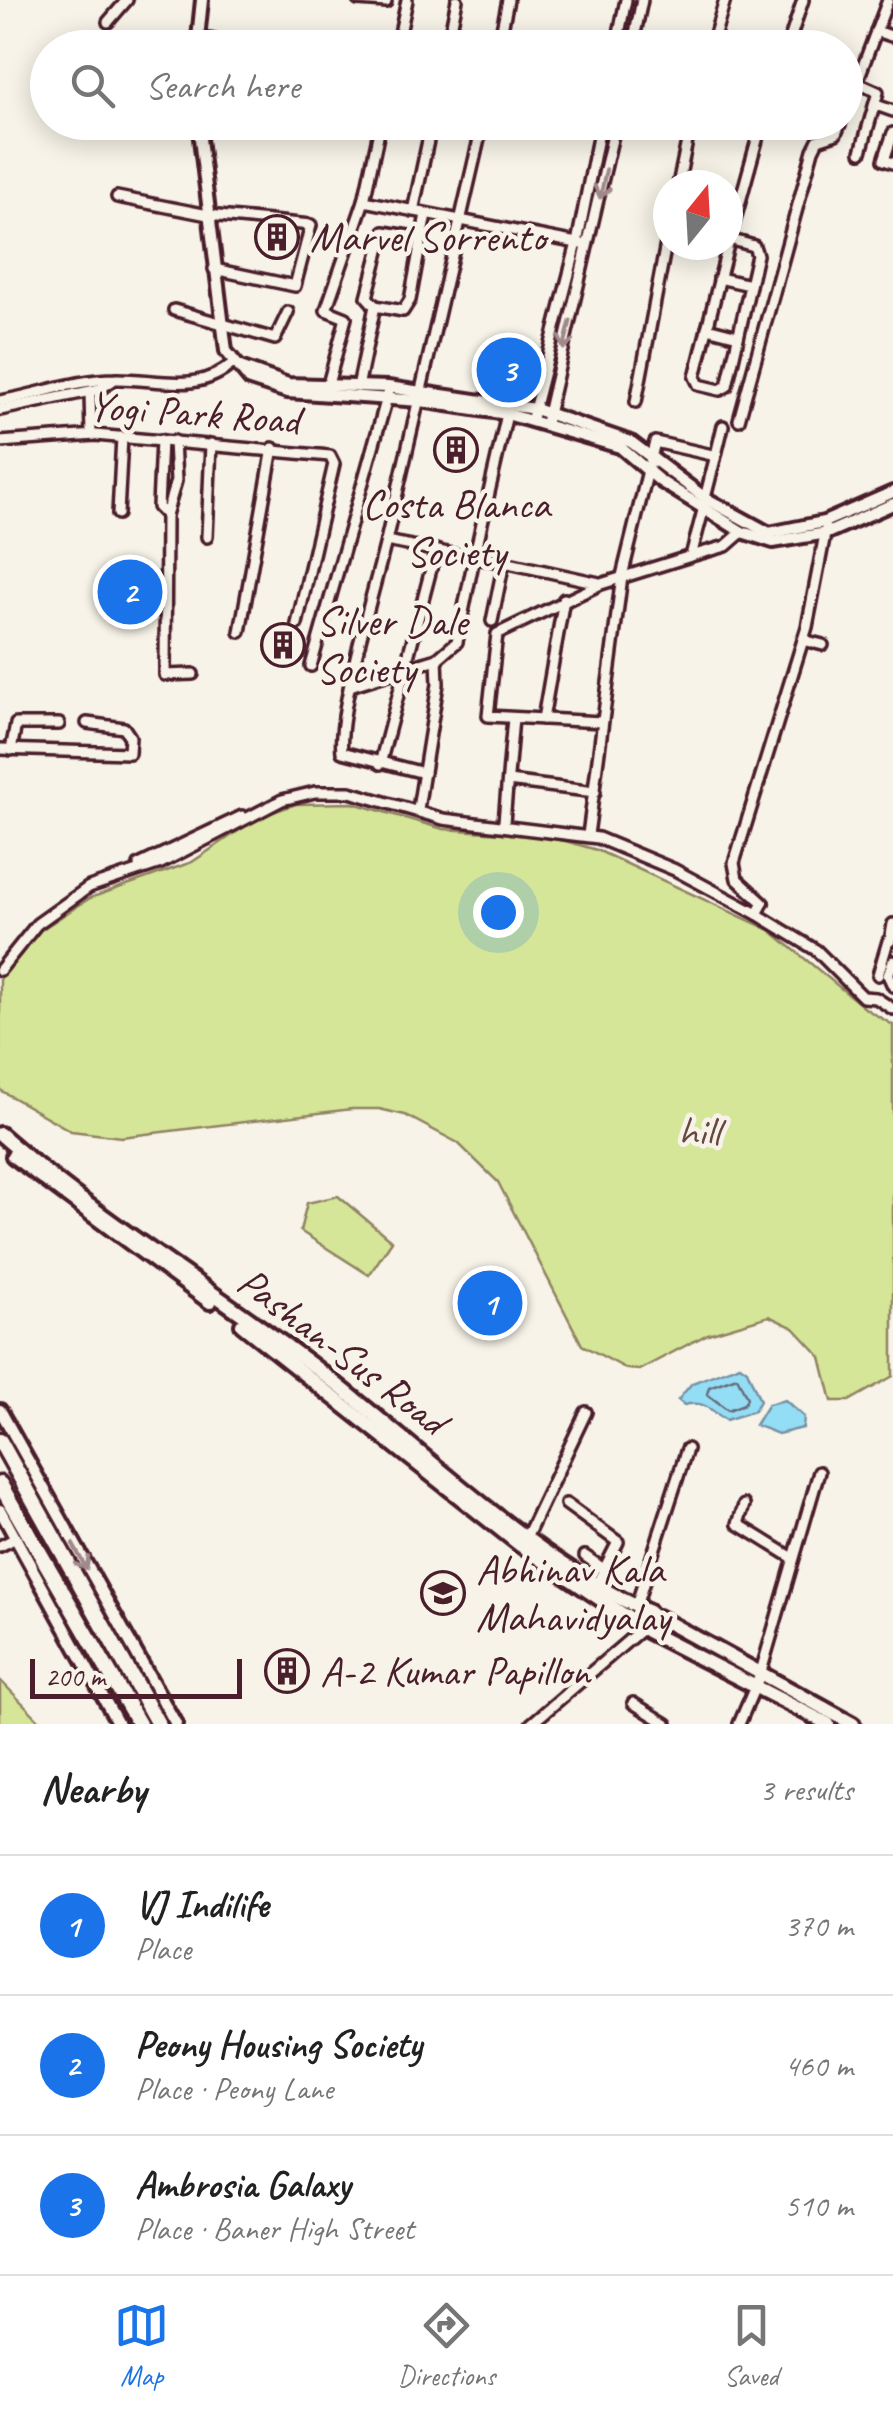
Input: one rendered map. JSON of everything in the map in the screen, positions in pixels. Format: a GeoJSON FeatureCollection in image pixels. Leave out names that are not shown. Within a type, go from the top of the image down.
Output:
{"type":"FeatureCollection","features":[{"type":"Feature","properties":{"kind":"highway"},"geometry":{"type":"LineString","coordinates":[[0,1441],[49,1517],[158,1724]]}},
{"type":"Feature","properties":{"kind":"highway"},"geometry":{"type":"LineString","coordinates":[[1,1487],[140,1724]]}},
{"type":"Feature","properties":{"kind":"main road","name":"Pashan-Sus Road"},"geometry":{"type":"LineString","coordinates":[[0,1134],[310,1366],[527,1536],[597,1584],[828,1724]]}},
{"type":"Feature","properties":{"kind":"main road","name":"Pashan-Sus Road"},"geometry":{"type":"LineString","coordinates":[[0,1145],[310,1366],[522,1546],[643,1631],[853,1724]]}},
{"type":"Feature","properties":{"kind":"main road"},"geometry":{"type":"LineString","coordinates":[[643,1631],[642,1616],[648,1612]]}},
{"type":"Feature","properties":{"kind":"street"},"geometry":{"type":"LineString","coordinates":[[108,22],[127,0]]}},
{"type":"Feature","properties":{"kind":"street"},"geometry":{"type":"LineString","coordinates":[[199,30],[202,0]]}},
{"type":"Feature","properties":{"kind":"street"},"geometry":{"type":"LineString","coordinates":[[358,0],[386,2]]}},
{"type":"Feature","properties":{"kind":"street"},"geometry":{"type":"LineString","coordinates":[[401,30],[407,0]]}},
{"type":"Feature","properties":{"kind":"street"},"geometry":{"type":"LineString","coordinates":[[451,30],[457,0]]}},
{"type":"Feature","properties":{"kind":"street"},"geometry":{"type":"LineString","coordinates":[[502,30],[508,0]]}},
{"type":"Feature","properties":{"kind":"street"},"geometry":{"type":"LineString","coordinates":[[620,30],[626,0]]}},
{"type":"Feature","properties":{"kind":"street"},"geometry":{"type":"LineString","coordinates":[[635,30],[642,0]]}},
{"type":"Feature","properties":{"kind":"street"},"geometry":{"type":"LineString","coordinates":[[716,30],[725,0]]}},
{"type":"Feature","properties":{"kind":"street"},"geometry":{"type":"LineString","coordinates":[[793,30],[803,0]]}},
{"type":"Feature","properties":{"kind":"street"},"geometry":{"type":"LineString","coordinates":[[863,64],[888,0]]}},
{"type":"Feature","properties":{"kind":"street"},"geometry":{"type":"LineString","coordinates":[[623,14],[638,17]]}},
{"type":"Feature","properties":{"kind":"street"},"geometry":{"type":"LineString","coordinates":[[876,30],[891,36]]}},
{"type":"Feature","properties":{"kind":"street"},"geometry":{"type":"LineString","coordinates":[[861,152],[878,92],[863,85]]}},
{"type":"Feature","properties":{"kind":"street"},"geometry":{"type":"LineString","coordinates":[[876,105],[893,111]]}},
{"type":"Feature","properties":{"kind":"street"},"geometry":{"type":"LineString","coordinates":[[893,134],[884,160],[893,163]]}},
{"type":"Feature","properties":{"kind":"street"},"geometry":{"type":"LineString","coordinates":[[200,140],[226,352],[250,380],[286,392],[388,393],[534,413],[631,442],[648,464],[742,532],[773,542],[893,504]]}},
{"type":"Feature","properties":{"kind":"street"},"geometry":{"type":"LineString","coordinates":[[327,388],[346,318],[326,310],[364,201],[377,140]]}},
{"type":"Feature","properties":{"kind":"street"},"geometry":{"type":"LineString","coordinates":[[413,211],[428,140]]}},
{"type":"Feature","properties":{"kind":"street"},"geometry":{"type":"LineString","coordinates":[[424,773],[344,755],[341,748],[352,685],[423,396],[479,140]]}},
{"type":"Feature","properties":{"kind":"street"},"geometry":{"type":"LineString","coordinates":[[534,413],[577,243],[597,140]]}},
{"type":"Feature","properties":{"kind":"street"},"geometry":{"type":"LineString","coordinates":[[547,418],[612,140]]}},
{"type":"Feature","properties":{"kind":"street"},"geometry":{"type":"LineString","coordinates":[[681,170],[687,140]]}},
{"type":"Feature","properties":{"kind":"street"},"geometry":{"type":"LineString","coordinates":[[743,190],[757,140]]}},
{"type":"Feature","properties":{"kind":"street"},"geometry":{"type":"LineString","coordinates":[[739,420],[812,150],[818,140]]}},
{"type":"Feature","properties":{"kind":"street"},"geometry":{"type":"LineString","coordinates":[[117,197],[208,215],[312,226],[295,286],[214,270]]}},
{"type":"Feature","properties":{"kind":"street"},"geometry":{"type":"LineString","coordinates":[[364,201],[589,246]]}},
{"type":"Feature","properties":{"kind":"street"},"geometry":{"type":"LineString","coordinates":[[421,238],[392,231],[382,235],[366,297],[374,306],[407,308],[426,214]]}},
{"type":"Feature","properties":{"kind":"street"},"geometry":{"type":"LineString","coordinates":[[724,260],[695,377],[699,386],[724,389],[756,250],[743,247]]}},
{"type":"Feature","properties":{"kind":"street"},"geometry":{"type":"LineString","coordinates":[[636,402],[663,260]]}},
{"type":"Feature","properties":{"kind":"street"},"geometry":{"type":"LineString","coordinates":[[719,278],[750,286]]}},
{"type":"Feature","properties":{"kind":"street"},"geometry":{"type":"LineString","coordinates":[[358,387],[374,306]]}},
{"type":"Feature","properties":{"kind":"street"},"geometry":{"type":"LineString","coordinates":[[174,310],[222,320],[276,339],[288,312]]}},
{"type":"Feature","properties":{"kind":"street"},"geometry":{"type":"LineString","coordinates":[[708,328],[738,336]]}},
{"type":"Feature","properties":{"kind":"street"},"geometry":{"type":"LineString","coordinates":[[0,401],[115,379],[193,382],[236,365],[288,384],[358,387],[388,393]]}},
{"type":"Feature","properties":{"kind":"street"},"geometry":{"type":"LineString","coordinates":[[0,410],[90,392],[115,379]]}},
{"type":"Feature","properties":{"kind":"street"},"geometry":{"type":"LineString","coordinates":[[90,392],[91,436]]}},
{"type":"Feature","properties":{"kind":"street"},"geometry":{"type":"LineString","coordinates":[[311,666],[388,393]]}},
{"type":"Feature","properties":{"kind":"street"},"geometry":{"type":"LineString","coordinates":[[423,396],[507,414],[534,413]]}},
{"type":"Feature","properties":{"kind":"street"},"geometry":{"type":"LineString","coordinates":[[352,685],[437,659],[457,642],[507,414]]}},
{"type":"Feature","properties":{"kind":"street"},"geometry":{"type":"LineString","coordinates":[[691,556],[723,426]]}},
{"type":"Feature","properties":{"kind":"street"},"geometry":{"type":"LineString","coordinates":[[118,514],[122,437]]}},
{"type":"Feature","properties":{"kind":"street","name":"Yogi Park Road"},"geometry":{"type":"LineString","coordinates":[[0,442],[122,437],[330,456],[334,461],[297,624]]}},
{"type":"Feature","properties":{"kind":"street"},"geometry":{"type":"LineString","coordinates":[[161,440],[158,507],[166,516]]}},
{"type":"Feature","properties":{"kind":"street"},"geometry":{"type":"LineString","coordinates":[[587,835],[622,576],[655,442],[660,440],[714,459]]}},
{"type":"Feature","properties":{"kind":"street"},"geometry":{"type":"LineString","coordinates":[[174,442],[176,481],[166,516],[165,675],[193,674]]}},
{"type":"Feature","properties":{"kind":"street"},"geometry":{"type":"LineString","coordinates":[[207,537],[211,444]]}},
{"type":"Feature","properties":{"kind":"street"},"geometry":{"type":"LineString","coordinates":[[240,632],[272,448]]}},
{"type":"Feature","properties":{"kind":"street"},"geometry":{"type":"LineString","coordinates":[[705,502],[769,532],[825,527],[893,492]]}},
{"type":"Feature","properties":{"kind":"street"},"geometry":{"type":"LineString","coordinates":[[757,914],[763,904],[736,879],[734,862],[803,640],[825,527]]}},
{"type":"Feature","properties":{"kind":"street"},"geometry":{"type":"LineString","coordinates":[[602,722],[488,716],[497,634],[564,599],[622,576],[726,546],[742,532]]}},
{"type":"Feature","properties":{"kind":"street"},"geometry":{"type":"LineString","coordinates":[[386,540],[602,584]]}},
{"type":"Feature","properties":{"kind":"street"},"geometry":{"type":"LineString","coordinates":[[380,764],[436,550]]}},
{"type":"Feature","properties":{"kind":"street"},"geometry":{"type":"LineString","coordinates":[[492,620],[504,562]]}},
{"type":"Feature","properties":{"kind":"street"},"geometry":{"type":"LineString","coordinates":[[543,719],[564,599]]}},
{"type":"Feature","properties":{"kind":"street"},"geometry":{"type":"LineString","coordinates":[[803,640],[823,645]]}},
{"type":"Feature","properties":{"kind":"street"},"geometry":{"type":"LineString","coordinates":[[418,809],[438,684],[437,659]]}},
{"type":"Feature","properties":{"kind":"street"},"geometry":{"type":"LineString","coordinates":[[504,822],[513,718]]}},
{"type":"Feature","properties":{"kind":"street"},"geometry":{"type":"LineString","coordinates":[[59,724],[16,724],[6,749],[129,753],[130,737],[124,728],[87,723]]}},
{"type":"Feature","properties":{"kind":"street"},"geometry":{"type":"LineString","coordinates":[[508,781],[595,792]]}},
{"type":"Feature","properties":{"kind":"street"},"geometry":{"type":"LineString","coordinates":[[125,876],[133,868],[299,790],[356,790],[418,809],[587,835],[675,870],[816,950],[863,997],[876,998],[893,1009]]}},
{"type":"Feature","properties":{"kind":"street"},"geometry":{"type":"LineString","coordinates":[[0,970],[20,941],[59,906],[89,887],[204,843],[272,804],[315,792],[350,792],[443,819],[587,835]]}},
{"type":"Feature","properties":{"kind":"street"},"geometry":{"type":"LineString","coordinates":[[878,975],[891,941],[892,924]]}},
{"type":"Feature","properties":{"kind":"street"},"geometry":{"type":"LineString","coordinates":[[893,961],[888,976],[893,986]]}},
{"type":"Feature","properties":{"kind":"street"},"geometry":{"type":"LineString","coordinates":[[0,1410],[49,1517],[176,1724]]}},
{"type":"Feature","properties":{"kind":"street"},"geometry":{"type":"LineString","coordinates":[[527,1536],[586,1412]]}},
{"type":"Feature","properties":{"kind":"street"},"geometry":{"type":"LineString","coordinates":[[648,1612],[687,1449]]}},
{"type":"Feature","properties":{"kind":"street"},"geometry":{"type":"LineString","coordinates":[[738,1724],[757,1681],[818,1472]]}},
{"type":"Feature","properties":{"kind":"street"},"geometry":{"type":"LineString","coordinates":[[566,1504],[618,1542],[597,1584]]}},
{"type":"Feature","properties":{"kind":"street"},"geometry":{"type":"LineString","coordinates":[[744,1505],[738,1524],[793,1558]]}},
{"type":"Feature","properties":{"kind":"street"},"geometry":{"type":"LineString","coordinates":[[0,1510],[118,1724]]}},
{"type":"Feature","properties":{"kind":"street"},"geometry":{"type":"LineString","coordinates":[[0,1546],[16,1538]]}},
{"type":"Feature","properties":{"kind":"street"},"geometry":{"type":"LineString","coordinates":[[585,1556],[605,1570]]}},
{"type":"Feature","properties":{"kind":"street"},"geometry":{"type":"LineString","coordinates":[[531,1724],[643,1631]]}},
{"type":"Feature","properties":{"kind":"street"},"geometry":{"type":"LineString","coordinates":[[634,1703],[668,1724]]}},
{"type":"Feature","properties":{"kind":"green space","name":"hill"},"geometry":{"type":"Polygon","coordinates":[[[353,803],[443,829],[548,836],[597,850],[770,930],[866,1009],[893,1025],[893,1376],[849,1401],[832,1401],[821,1357],[794,1328],[769,1316],[708,1334],[639,1370],[627,1369],[582,1345],[498,1182],[458,1143],[405,1115],[379,1109],[352,1109],[121,1137],[71,1131],[0,1090],[0,979],[30,937],[90,898],[192,862],[259,817],[296,804],[353,803]]]}},
{"type":"Feature","properties":{"kind":"green space"},"geometry":{"type":"Polygon","coordinates":[[[338,1196],[392,1241],[369,1275],[300,1231],[307,1203],[338,1196]]]}},
{"type":"Feature","properties":{"kind":"green space"},"geometry":{"type":"Polygon","coordinates":[[[0,1680],[43,1724],[0,1724],[0,1680]]]}},
{"type":"Feature","properties":{"kind":"water"},"geometry":{"type":"Polygon","coordinates":[[[740,1365],[747,1370],[760,1401],[754,1411],[726,1420],[703,1405],[684,1405],[678,1400],[692,1383],[740,1365]]]}},
{"type":"Feature","properties":{"kind":"water"},"geometry":{"type":"Polygon","coordinates":[[[785,1400],[804,1417],[803,1428],[778,1434],[755,1425],[768,1404],[785,1400]]]}},
{"type":"Feature","properties":{"kind":"place","name":"Marvel Sorrento"},"geometry":{"type":"Point","coordinates":[277,237]}},
{"type":"Feature","properties":{"kind":"place","name":"Ambrosia Galaxy"},"geometry":{"type":"Point","coordinates":[509,370]}},
{"type":"Feature","properties":{"kind":"place","name":"Costa Blanca Society"},"geometry":{"type":"Point","coordinates":[456,450]}},
{"type":"Feature","properties":{"kind":"place","name":"Peony Housing Society"},"geometry":{"type":"Point","coordinates":[130,592]}},
{"type":"Feature","properties":{"kind":"place","name":"Silver Dale Society"},"geometry":{"type":"Point","coordinates":[283,645]}},
{"type":"Feature","properties":{"kind":"place","name":"VJ Indilife"},"geometry":{"type":"Point","coordinates":[490,1303]}},
{"type":"Feature","properties":{"kind":"place","name":"Abhinav Kala Mahavidyalay"},"geometry":{"type":"Point","coordinates":[443,1593]}},
{"type":"Feature","properties":{"kind":"place","name":"A-2 Kumar Papillon"},"geometry":{"type":"Point","coordinates":[287,1671]}}]}
